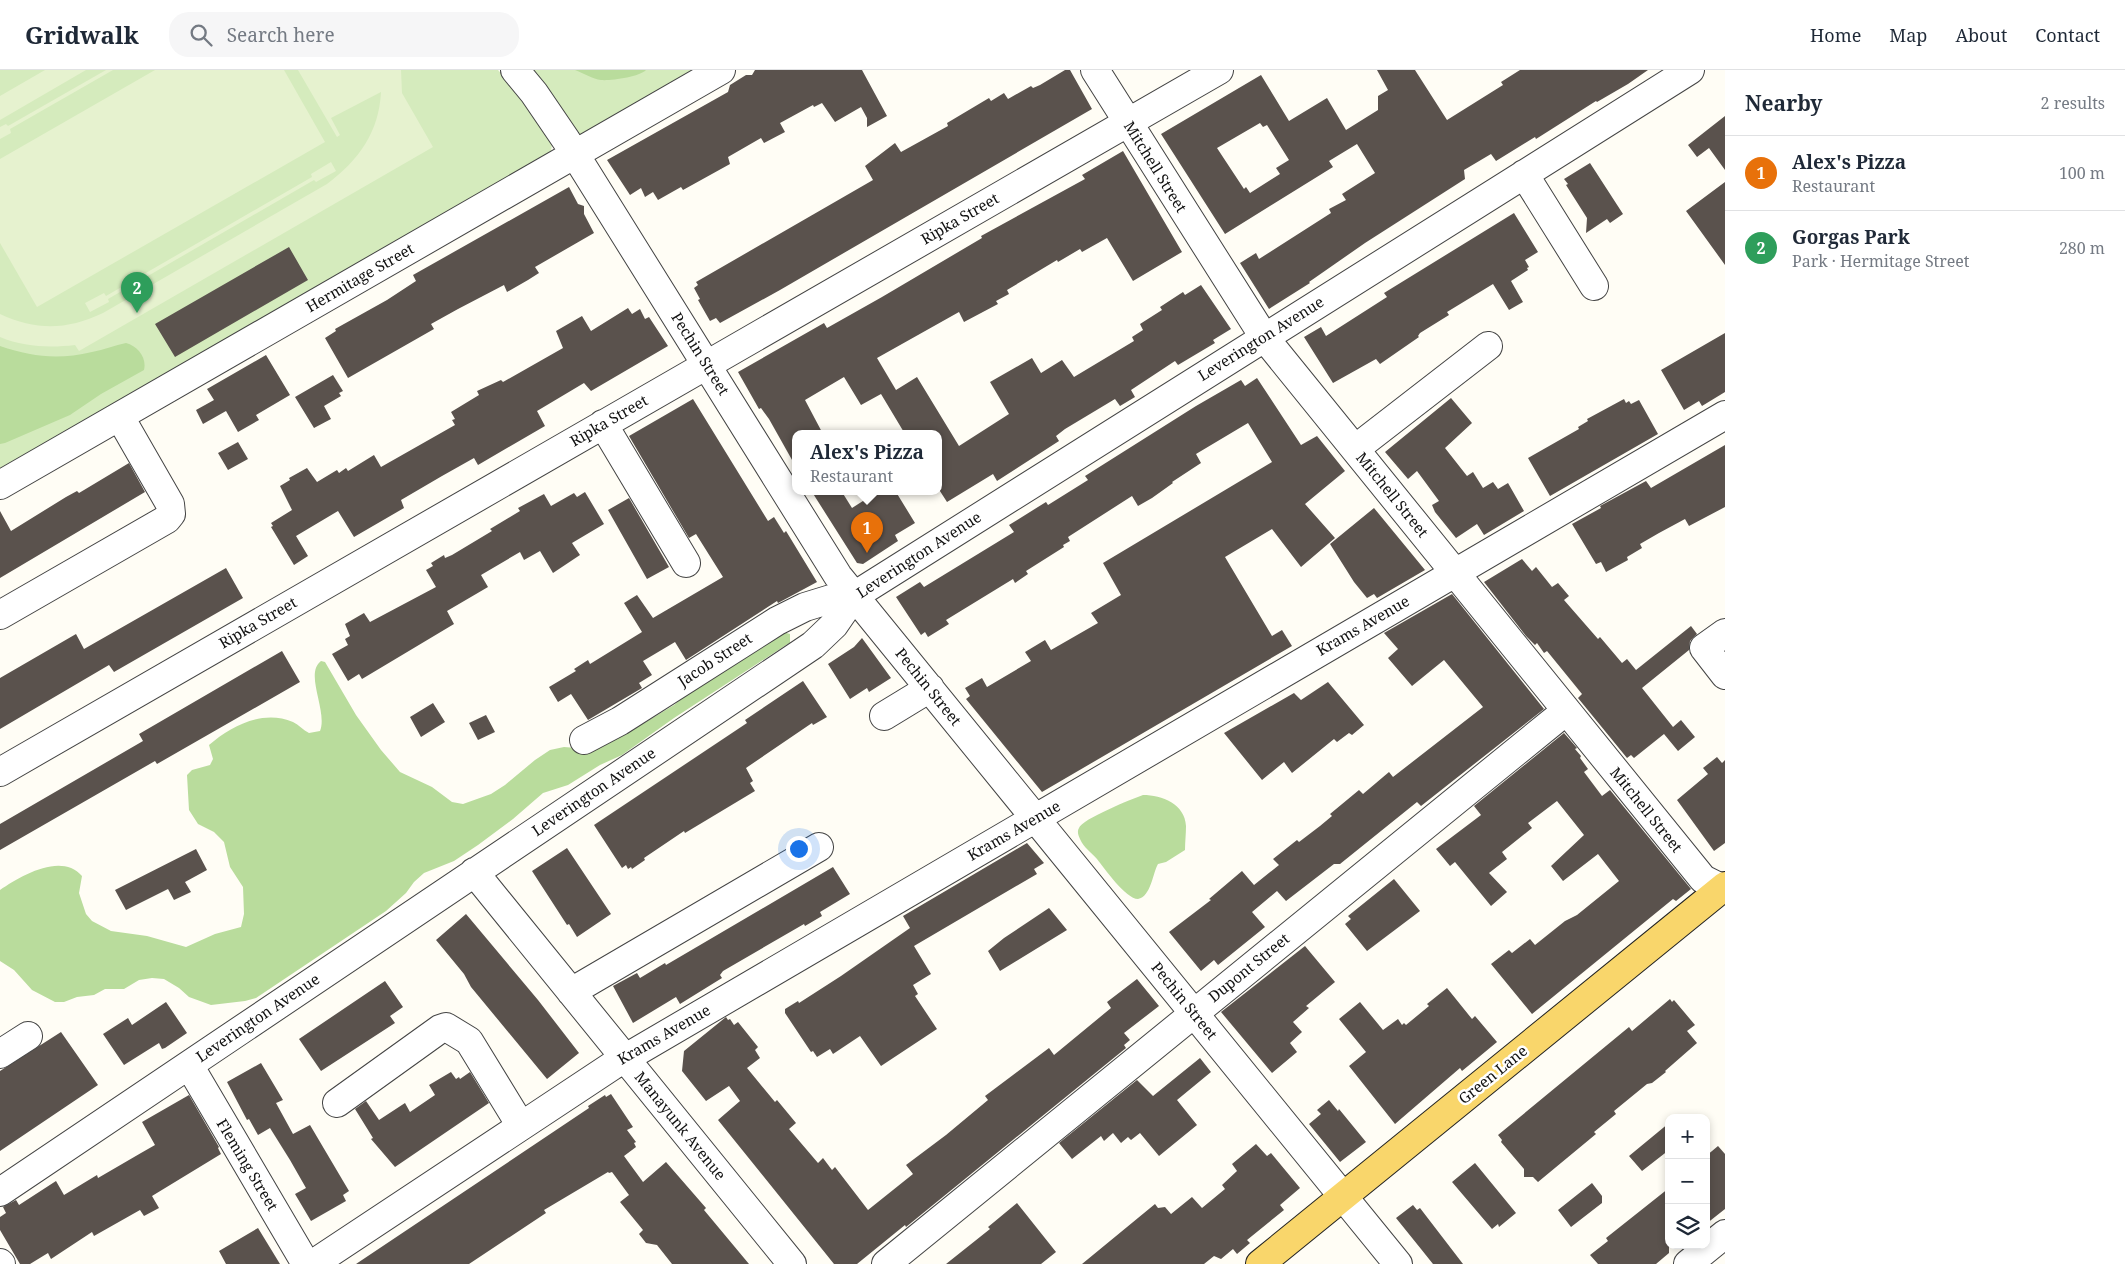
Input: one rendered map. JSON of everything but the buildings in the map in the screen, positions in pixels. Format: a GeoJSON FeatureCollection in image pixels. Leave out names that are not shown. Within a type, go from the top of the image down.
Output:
{"type":"FeatureCollection","features":[{"type":"Feature","properties":{"kind":"main road","name":"Green Lane"},"geometry":{"type":"LineString","coordinates":[[1260,1264],[1724,888]]}},
{"type":"Feature","properties":{"kind":"street","name":"Pechin Street"},"geometry":{"type":"LineString","coordinates":[[515,70],[534,93],[575,154],[838,576],[1398,1264]]}},
{"type":"Feature","properties":{"kind":"street","name":"Hermitage Street"},"geometry":{"type":"LineString","coordinates":[[0,486],[721,70]]}},
{"type":"Feature","properties":{"kind":"street","name":"Mitchell Street"},"geometry":{"type":"LineString","coordinates":[[1095,70],[1264,337],[1703,879],[1724,888]]}},
{"type":"Feature","properties":{"kind":"street","name":"Ripka Street"},"geometry":{"type":"LineString","coordinates":[[0,772],[1218,70]]}},
{"type":"Feature","properties":{"kind":"street","name":"Leverington Avenue"},"geometry":{"type":"LineString","coordinates":[[2,1187],[189,1065],[813,645],[834,625],[854,596],[1690,70]]}},
{"type":"Feature","properties":{"kind":"street"},"geometry":{"type":"LineString","coordinates":[[1524,174],[1594,286]]}},
{"type":"Feature","properties":{"kind":"street"},"geometry":{"type":"LineString","coordinates":[[1355,449],[1488,346]]}},
{"type":"Feature","properties":{"kind":"street","name":"Krams Avenue"},"geometry":{"type":"LineString","coordinates":[[313,1264],[625,1059],[1725,414]]}},
{"type":"Feature","properties":{"kind":"street"},"geometry":{"type":"LineString","coordinates":[[0,615],[167,519],[172,514],[170,504],[120,417]]}},
{"type":"Feature","properties":{"kind":"street"},"geometry":{"type":"LineString","coordinates":[[603,424],[686,563]]}},
{"type":"Feature","properties":{"kind":"street","name":"Jacob Street"},"geometry":{"type":"LineString","coordinates":[[584,740],[620,721],[777,621],[805,607],[831,599],[854,596]]}},
{"type":"Feature","properties":{"kind":"street"},"geometry":{"type":"LineString","coordinates":[[1725,633],[1704,648],[1725,675]]}},
{"type":"Feature","properties":{"kind":"street"},"geometry":{"type":"LineString","coordinates":[[884,716],[930,688]]}},
{"type":"Feature","properties":{"kind":"street","name":"Dupont Street"},"geometry":{"type":"LineString","coordinates":[[886,1264],[1566,711]]}},
{"type":"Feature","properties":{"kind":"street"},"geometry":{"type":"LineString","coordinates":[[571,992],[819,847]]}},
{"type":"Feature","properties":{"kind":"street","name":"Manayunk Avenue"},"geometry":{"type":"LineString","coordinates":[[474,872],[792,1264]]}},
{"type":"Feature","properties":{"kind":"street"},"geometry":{"type":"LineString","coordinates":[[337,1102],[440,1029],[446,1027],[469,1041],[521,1126]]}},
{"type":"Feature","properties":{"kind":"street"},"geometry":{"type":"LineString","coordinates":[[0,1054],[28,1036]]}},
{"type":"Feature","properties":{"kind":"street","name":"Fleming Street"},"geometry":{"type":"LineString","coordinates":[[189,1065],[306,1264]]}},
{"type":"Feature","properties":{"kind":"street"},"geometry":{"type":"LineString","coordinates":[[1688,1264],[1725,1234]]}},
{"type":"Feature","properties":{"kind":"green space"},"geometry":{"type":"Polygon","coordinates":[[[0,70],[498,70],[518,92],[552,144],[551,152],[0,472],[0,70]]]}},
{"type":"Feature","properties":{"kind":"green space"},"geometry":{"type":"Polygon","coordinates":[[[45,70],[86,70],[0,120],[0,96],[45,70]]]}},
{"type":"Feature","properties":{"kind":"green space"},"geometry":{"type":"Polygon","coordinates":[[[106,70],[113,70],[10,129],[11,133],[0,139],[0,127],[6,124],[8,126],[106,70]]]}},
{"type":"Feature","properties":{"kind":"green space"},"geometry":{"type":"Polygon","coordinates":[[[155,70],[284,70],[325,142],[37,307],[0,243],[0,159],[155,70]]]}},
{"type":"Feature","properties":{"kind":"green space"},"geometry":{"type":"Polygon","coordinates":[[[298,70],[401,70],[402,93],[433,147],[79,351],[75,345],[37,346],[18,343],[0,337],[0,314],[14,320],[39,326],[52,326],[77,323],[103,313],[327,184],[338,175],[358,155],[365,144],[376,120],[381,92],[331,118],[340,135],[337,137],[298,70]]]}},
{"type":"Feature","properties":{"kind":"green space"},"geometry":{"type":"Polygon","coordinates":[[[526,70],[697,70],[585,134],[579,134],[574,131],[526,70]]]}},
{"type":"Feature","properties":{"kind":"green space"},"geometry":{"type":"Polygon","coordinates":[[[575,70],[646,70],[631,77],[601,80],[575,70]]]}},
{"type":"Feature","properties":{"kind":"green space"},"geometry":{"type":"Polygon","coordinates":[[[331,162],[336,171],[316,182],[314,180],[108,299],[109,302],[90,312],[85,303],[104,293],[106,296],[312,177],[311,174],[331,162]]]}},
{"type":"Feature","properties":{"kind":"green space"},"geometry":{"type":"Polygon","coordinates":[[[126,343],[141,353],[145,366],[144,370],[101,394],[70,415],[0,444],[0,346],[24,353],[57,357],[96,351],[126,343]]]}},
{"type":"Feature","properties":{"kind":"green space"},"geometry":{"type":"Polygon","coordinates":[[[783,632],[790,634],[790,643],[674,718],[622,755],[600,765],[568,785],[543,793],[513,819],[478,845],[454,861],[424,873],[386,911],[256,998],[211,1005],[189,997],[164,979],[152,978],[139,980],[124,989],[105,989],[94,995],[77,997],[64,1002],[55,1002],[32,990],[14,970],[0,961],[0,890],[30,873],[52,866],[63,866],[73,869],[82,876],[79,893],[86,914],[92,921],[111,931],[147,936],[186,947],[215,934],[241,927],[244,914],[243,887],[230,867],[224,842],[214,832],[198,824],[189,810],[187,775],[192,770],[210,765],[213,759],[209,745],[227,732],[248,721],[270,717],[282,718],[293,722],[309,733],[320,731],[322,723],[315,675],[316,667],[321,661],[325,662],[356,715],[381,750],[400,772],[432,787],[452,802],[463,804],[491,794],[550,750],[564,747],[589,749],[634,729],[674,705],[689,692],[783,632]]]}},
{"type":"Feature","properties":{"kind":"green space"},"geometry":{"type":"Polygon","coordinates":[[[1143,795],[1165,799],[1182,812],[1186,826],[1185,850],[1166,862],[1158,864],[1149,889],[1146,894],[1138,899],[1133,898],[1116,882],[1084,845],[1079,838],[1078,832],[1082,824],[1089,820],[1143,795]]]}},
{"type":"Feature","properties":{"kind":"place","name":"Gorgas Park"},"geometry":{"type":"Point","coordinates":[137,313]}},
{"type":"Feature","properties":{"kind":"place","name":"Alex's Pizza"},"geometry":{"type":"Point","coordinates":[867,553]}}]}
